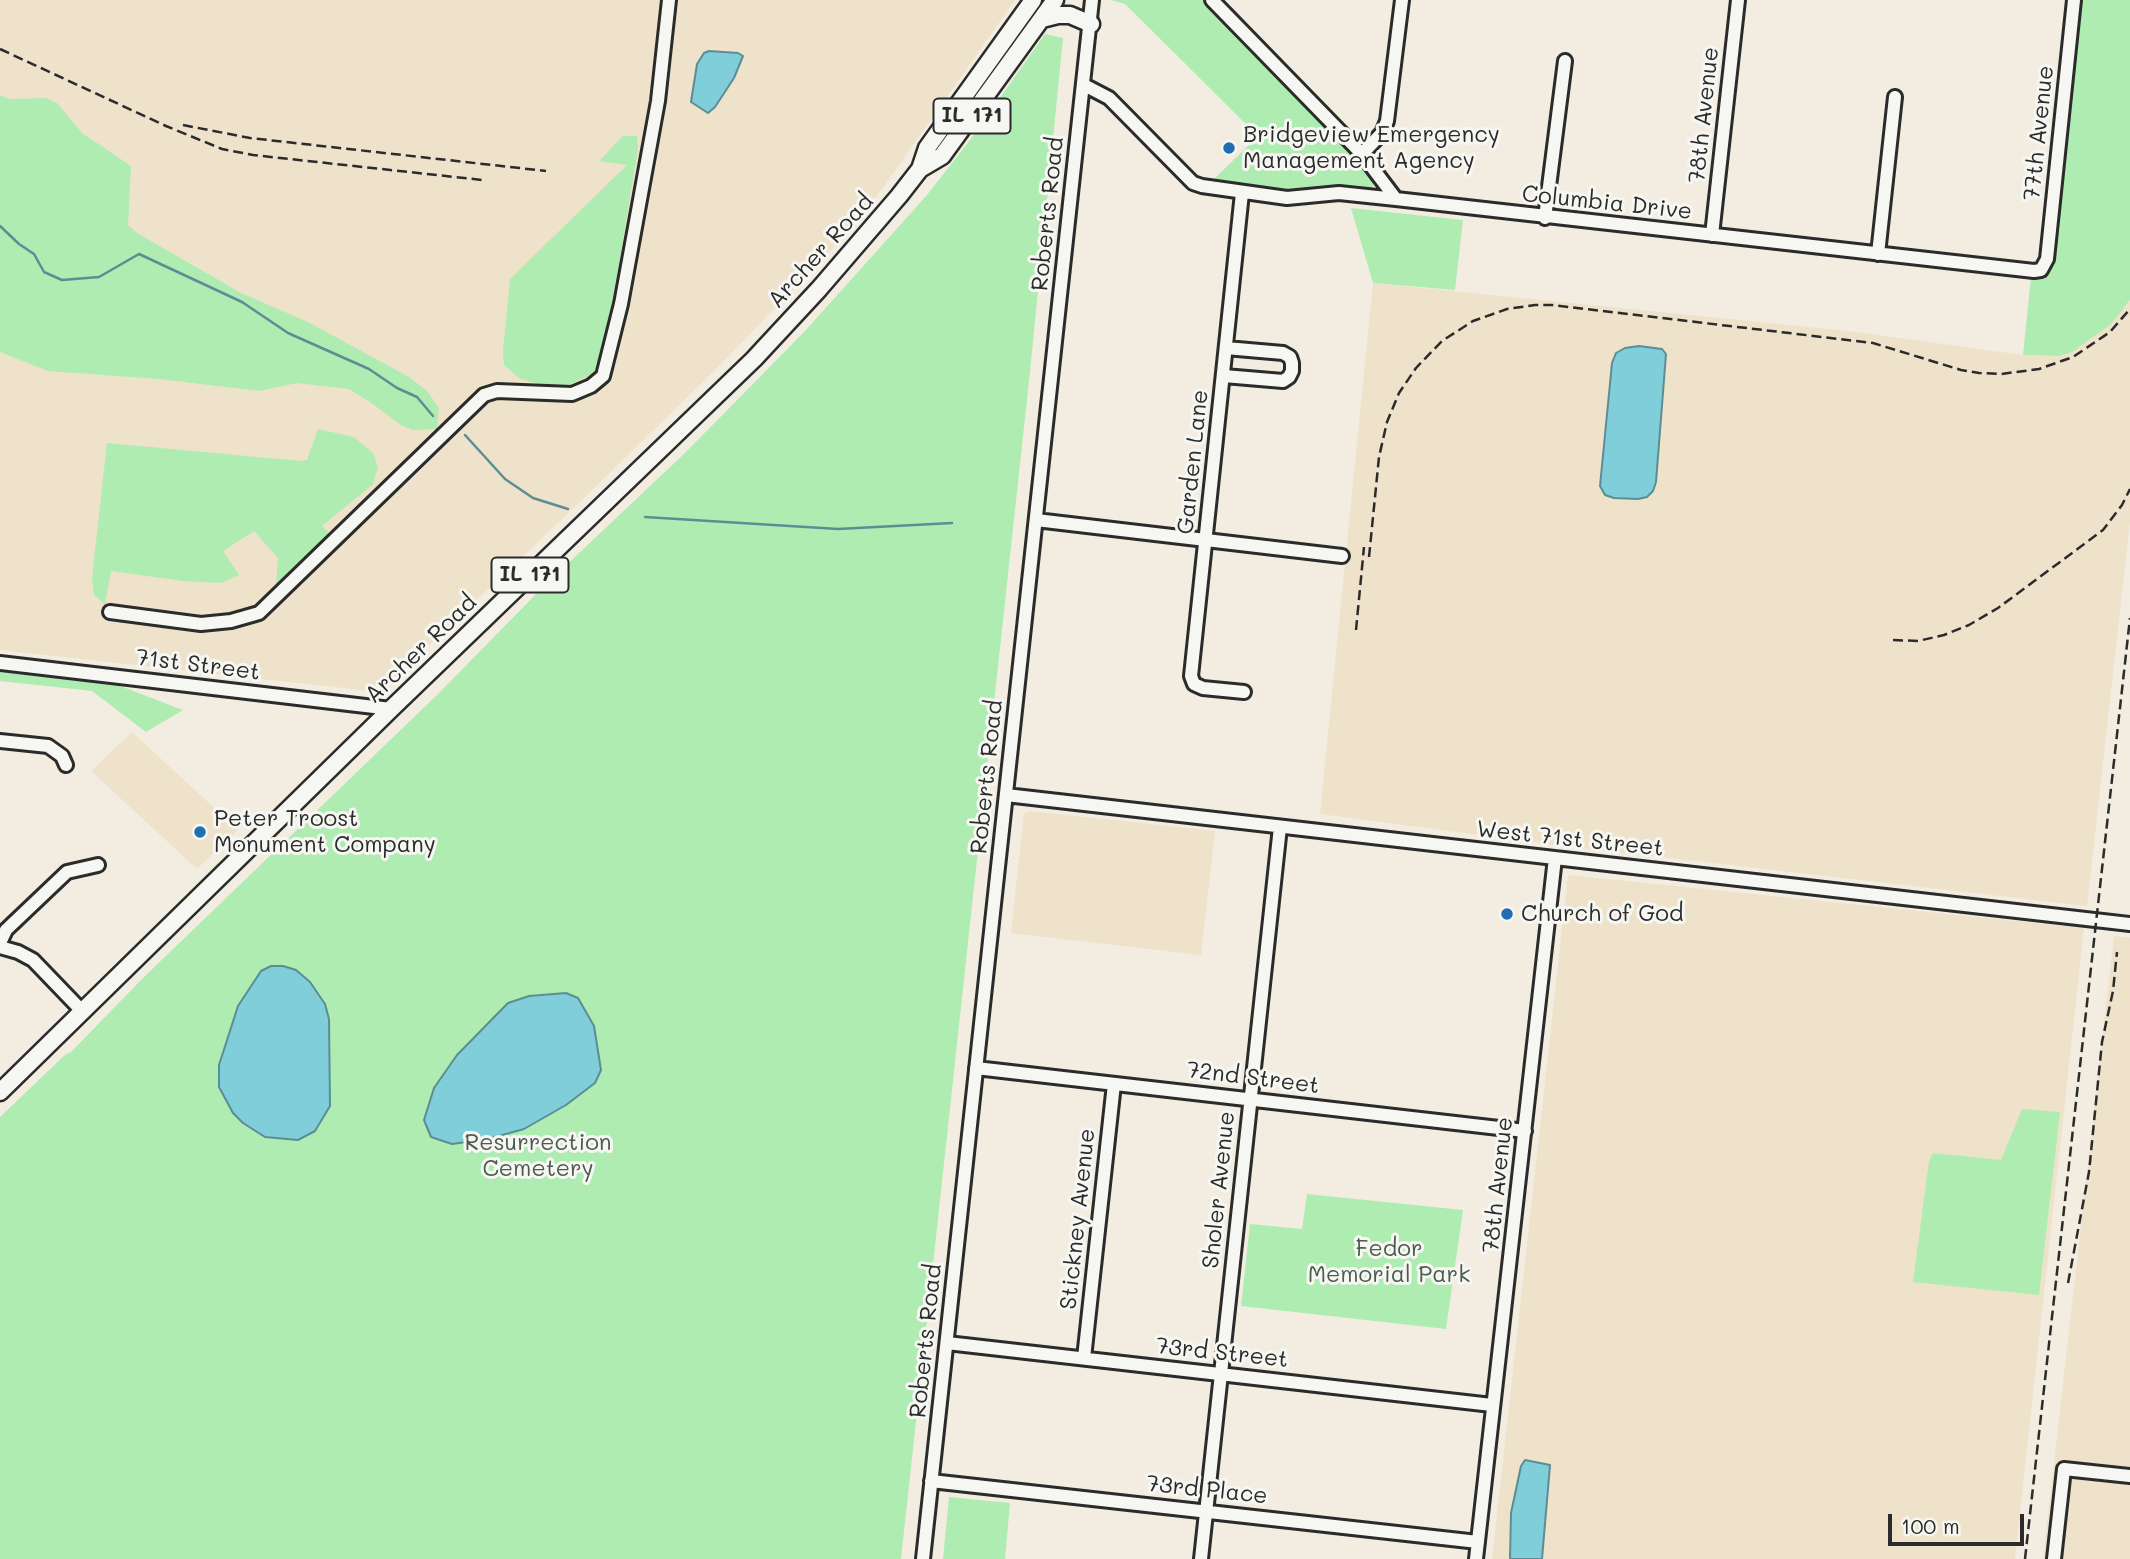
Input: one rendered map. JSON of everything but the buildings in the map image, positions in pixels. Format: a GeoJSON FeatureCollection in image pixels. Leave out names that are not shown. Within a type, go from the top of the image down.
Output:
{"type":"FeatureCollection","features":[{"type":"Feature","properties":{"kind":"main road","name":"Archer Road"},"geometry":{"type":"LineString","coordinates":[[0,1092],[754,359],[819,289],[920,169],[927,148],[1032,0]]}},
{"type":"Feature","properties":{"kind":"main road","name":"Archer Road"},"geometry":{"type":"LineString","coordinates":[[920,169],[942,156],[1055,0]]}},
{"type":"Feature","properties":{"kind":"main road"},"geometry":{"type":"LineString","coordinates":[[1042,19],[1070,15],[1091,24]]}},
{"type":"Feature","properties":{"kind":"street"},"geometry":{"type":"LineString","coordinates":[[110,612],[201,624],[232,621],[259,613],[484,395],[497,391],[572,394],[591,386],[603,376],[621,304],[658,101],[669,0]]}},
{"type":"Feature","properties":{"kind":"street","name":"Roberts Road"},"geometry":{"type":"LineString","coordinates":[[923,1559],[1092,0]]}},
{"type":"Feature","properties":{"kind":"street"},"geometry":{"type":"LineString","coordinates":[[1212,0],[1362,154],[1396,200]]}},
{"type":"Feature","properties":{"kind":"street"},"geometry":{"type":"LineString","coordinates":[[1362,154],[1381,133],[1387,121],[1402,0]]}},
{"type":"Feature","properties":{"kind":"street","name":"78th Avenue"},"geometry":{"type":"LineString","coordinates":[[1712,235],[1738,0]]}},
{"type":"Feature","properties":{"kind":"street","name":"77th Avenue"},"geometry":{"type":"LineString","coordinates":[[2041,270],[2047,258],[2074,0]]}},
{"type":"Feature","properties":{"kind":"street"},"geometry":{"type":"LineString","coordinates":[[1545,218],[1565,61]]}},
{"type":"Feature","properties":{"kind":"street"},"geometry":{"type":"LineString","coordinates":[[1084,85],[1109,98],[1193,183],[1214,190],[1242,194],[1299,198],[1339,193],[1396,200]]}},
{"type":"Feature","properties":{"kind":"street"},"geometry":{"type":"LineString","coordinates":[[1878,254],[1895,97]]}},
{"type":"Feature","properties":{"kind":"street","name":"Garden Lane"},"geometry":{"type":"LineString","coordinates":[[1242,194],[1191,676],[1194,684],[1203,688],[1244,692]]}},
{"type":"Feature","properties":{"kind":"street","name":"Columbia Drive"},"geometry":{"type":"LineString","coordinates":[[1396,200],[2025,271],[2041,270]]}},
{"type":"Feature","properties":{"kind":"street"},"geometry":{"type":"LineString","coordinates":[[1224,376],[1283,381],[1289,377],[1293,363],[1290,357],[1283,353],[1226,348]]}},
{"type":"Feature","properties":{"kind":"street"},"geometry":{"type":"LineString","coordinates":[[1036,520],[1342,556]]}},
{"type":"Feature","properties":{"kind":"street","name":"71st Street"},"geometry":{"type":"LineString","coordinates":[[0,663],[391,709]]}},
{"type":"Feature","properties":{"kind":"street"},"geometry":{"type":"LineString","coordinates":[[0,741],[48,746],[62,756],[66,765]]}},
{"type":"Feature","properties":{"kind":"street","name":"West 71st Street"},"geometry":{"type":"LineString","coordinates":[[1006,795],[2130,924]]}},
{"type":"Feature","properties":{"kind":"street","name":"Sholer Avenue"},"geometry":{"type":"LineString","coordinates":[[1201,1559],[1280,827]]}},
{"type":"Feature","properties":{"kind":"street","name":"78th Avenue"},"geometry":{"type":"LineString","coordinates":[[1476,1559],[1555,858]]}},
{"type":"Feature","properties":{"kind":"street"},"geometry":{"type":"LineString","coordinates":[[83,1012],[33,960],[0,945],[6,930],[67,872],[98,865]]}},
{"type":"Feature","properties":{"kind":"street","name":"72nd Street"},"geometry":{"type":"LineString","coordinates":[[976,1068],[1525,1131]]}},
{"type":"Feature","properties":{"kind":"street","name":"Stickney Avenue"},"geometry":{"type":"LineString","coordinates":[[1084,1359],[1114,1084]]}},
{"type":"Feature","properties":{"kind":"street","name":"73rd Street"},"geometry":{"type":"LineString","coordinates":[[947,1343],[1492,1405]]}},
{"type":"Feature","properties":{"kind":"street"},"geometry":{"type":"LineString","coordinates":[[2054,1559],[2064,1469],[2130,1476]]}},
{"type":"Feature","properties":{"kind":"street","name":"73rd Place"},"geometry":{"type":"LineString","coordinates":[[931,1481],[1478,1542]]}},
{"type":"Feature","properties":{"kind":"shaded area"},"geometry":{"type":"Polygon","coordinates":[[[0,0],[1015,0],[885,185],[837,244],[717,368],[380,692],[0,650],[0,0]]]}},
{"type":"Feature","properties":{"kind":"shaded area"},"geometry":{"type":"Polygon","coordinates":[[[1373,283],[1848,331],[2023,355],[2059,356],[2130,300],[2130,522],[2087,906],[1564,846],[1320,814],[1373,283]]]}},
{"type":"Feature","properties":{"kind":"shaded area"},"geometry":{"type":"Polygon","coordinates":[[[132,732],[238,830],[197,869],[91,771],[132,732]]]}},
{"type":"Feature","properties":{"kind":"shaded area"},"geometry":{"type":"Polygon","coordinates":[[[1030,811],[1215,831],[1201,955],[1011,933],[1024,813],[1030,811]]]}},
{"type":"Feature","properties":{"kind":"shaded area"},"geometry":{"type":"Polygon","coordinates":[[[1568,875],[2084,928],[2015,1559],[1492,1559],[1568,875]]]}},
{"type":"Feature","properties":{"kind":"shaded area"},"geometry":{"type":"Polygon","coordinates":[[[2114,936],[2130,938],[2130,1559],[2043,1559],[2114,936]]]}},
{"type":"Feature","properties":{"kind":"green space"},"geometry":{"type":"Polygon","coordinates":[[[1111,0],[1205,0],[1324,123],[1372,177],[1372,188],[1367,190],[1326,186],[1290,192],[1210,183],[1258,136],[1125,4],[1111,0]]]}},
{"type":"Feature","properties":{"kind":"green space"},"geometry":{"type":"Polygon","coordinates":[[[2080,0],[2130,0],[2130,300],[2111,324],[2072,352],[2059,356],[2023,355],[2031,277],[2045,273],[2080,0]]]}},
{"type":"Feature","properties":{"kind":"green space","name":"Resurrection Cemetery"},"geometry":{"type":"Polygon","coordinates":[[[1045,34],[1063,38],[1030,372],[901,1559],[0,1559],[0,1117],[71,1052],[144,977],[438,694],[542,588],[685,453],[805,331],[927,195],[970,140],[1045,34]]]}},
{"type":"Feature","properties":{"kind":"green space"},"geometry":{"type":"Polygon","coordinates":[[[0,95],[9,99],[46,98],[57,103],[82,133],[131,166],[128,225],[137,233],[241,293],[308,322],[409,377],[427,391],[439,408],[437,429],[412,430],[401,425],[349,389],[297,383],[259,391],[159,379],[48,371],[0,352],[0,95]]]}},
{"type":"Feature","properties":{"kind":"green space"},"geometry":{"type":"Polygon","coordinates":[[[623,136],[637,136],[638,149],[606,343],[596,372],[569,385],[540,385],[519,378],[504,365],[510,279],[627,165],[599,161],[623,136]]]}},
{"type":"Feature","properties":{"kind":"green space"},"geometry":{"type":"Polygon","coordinates":[[[1351,208],[1463,220],[1455,290],[1373,283],[1351,208]]]}},
{"type":"Feature","properties":{"kind":"green space"},"geometry":{"type":"Polygon","coordinates":[[[318,429],[354,437],[373,453],[378,467],[373,484],[322,526],[329,533],[276,587],[278,558],[254,531],[223,551],[239,575],[221,583],[183,581],[111,571],[105,604],[94,595],[92,578],[107,443],[300,461],[307,460],[318,429]]]}},
{"type":"Feature","properties":{"kind":"green space"},"geometry":{"type":"Polygon","coordinates":[[[0,670],[115,684],[183,710],[146,732],[92,691],[0,681],[0,670]]]}},
{"type":"Feature","properties":{"kind":"green space"},"geometry":{"type":"Polygon","coordinates":[[[2022,1109],[2060,1112],[2039,1295],[1913,1282],[1929,1161],[1933,1153],[2001,1160],[2022,1109]]]}},
{"type":"Feature","properties":{"kind":"green space","name":"Fedor Memorial Park"},"geometry":{"type":"Polygon","coordinates":[[[1307,1194],[1463,1210],[1446,1329],[1241,1306],[1250,1224],[1302,1229],[1307,1194]]]}},
{"type":"Feature","properties":{"kind":"green space"},"geometry":{"type":"Polygon","coordinates":[[[949,1497],[1010,1503],[1005,1559],[943,1559],[949,1497]]]}},
{"type":"Feature","properties":{"kind":"water"},"geometry":{"type":"Polygon","coordinates":[[[704,53],[738,53],[743,56],[734,78],[708,113],[691,102],[697,64],[704,53]]]}},
{"type":"Feature","properties":{"kind":"water"},"geometry":{"type":"Polygon","coordinates":[[[1639,346],[1662,349],[1666,354],[1656,482],[1647,497],[1614,498],[1605,495],[1600,486],[1612,363],[1616,353],[1625,348],[1639,346]]]}},
{"type":"Feature","properties":{"kind":"water"},"geometry":{"type":"Polygon","coordinates":[[[271,966],[296,970],[310,982],[325,1004],[329,1019],[330,1106],[315,1131],[298,1140],[265,1137],[243,1123],[233,1113],[219,1087],[219,1065],[238,1006],[261,971],[271,966]]]}},
{"type":"Feature","properties":{"kind":"water"},"geometry":{"type":"Polygon","coordinates":[[[566,993],[578,998],[594,1026],[601,1070],[595,1083],[566,1105],[524,1129],[488,1139],[452,1144],[431,1137],[424,1120],[434,1088],[457,1055],[508,1003],[529,996],[566,993]]]}},
{"type":"Feature","properties":{"kind":"water"},"geometry":{"type":"Polygon","coordinates":[[[1525,1460],[1550,1465],[1542,1559],[1510,1559],[1511,1513],[1521,1466],[1525,1460]]]}},
{"type":"Feature","properties":{"kind":"waterway"},"geometry":{"type":"LineString","coordinates":[[0,226],[34,254],[44,272],[62,280],[99,277],[139,254],[242,302],[288,333],[369,369],[397,388],[417,397],[433,416]]}},
{"type":"Feature","properties":{"kind":"waterway"},"geometry":{"type":"LineString","coordinates":[[465,435],[505,479],[533,498],[568,509]]}},
{"type":"Feature","properties":{"kind":"waterway"},"geometry":{"type":"LineString","coordinates":[[645,517],[838,529],[952,523]]}},
{"type":"Feature","properties":{"kind":"railway"},"geometry":{"type":"LineString","coordinates":[[0,49],[222,149],[253,155],[482,180]]}},
{"type":"Feature","properties":{"kind":"railway"},"geometry":{"type":"LineString","coordinates":[[183,125],[250,138],[546,171]]}},
{"type":"Feature","properties":{"kind":"railway"},"geometry":{"type":"LineString","coordinates":[[1369,557],[1379,457],[1387,422],[1399,393],[1416,368],[1442,341],[1473,321],[1507,309],[1552,305],[1873,343],[1961,370],[2001,374],[2039,369],[2073,357],[2110,332],[2130,309]]}},
{"type":"Feature","properties":{"kind":"railway"},"geometry":{"type":"LineString","coordinates":[[1893,640],[1918,641],[1944,635],[1969,625],[1998,608],[2103,530],[2122,505],[2130,489]]}},
{"type":"Feature","properties":{"kind":"railway"},"geometry":{"type":"LineString","coordinates":[[1356,630],[1364,547]]}},
{"type":"Feature","properties":{"kind":"railway"},"geometry":{"type":"LineString","coordinates":[[2025,1559],[2130,618]]}},
{"type":"Feature","properties":{"kind":"railway"},"geometry":{"type":"LineString","coordinates":[[2068,1283],[2089,1172],[2102,1042],[2113,991],[2117,952]]}},
{"type":"Feature","properties":{"kind":"place","name":"Bridgeview Emergency Management Agency"},"geometry":{"type":"Point","coordinates":[1229,148]}},
{"type":"Feature","properties":{"kind":"place","name":"Peter Troost Monument Company"},"geometry":{"type":"Point","coordinates":[200,832]}},
{"type":"Feature","properties":{"kind":"place","name":"Church of God"},"geometry":{"type":"Point","coordinates":[1507,914]}}]}
